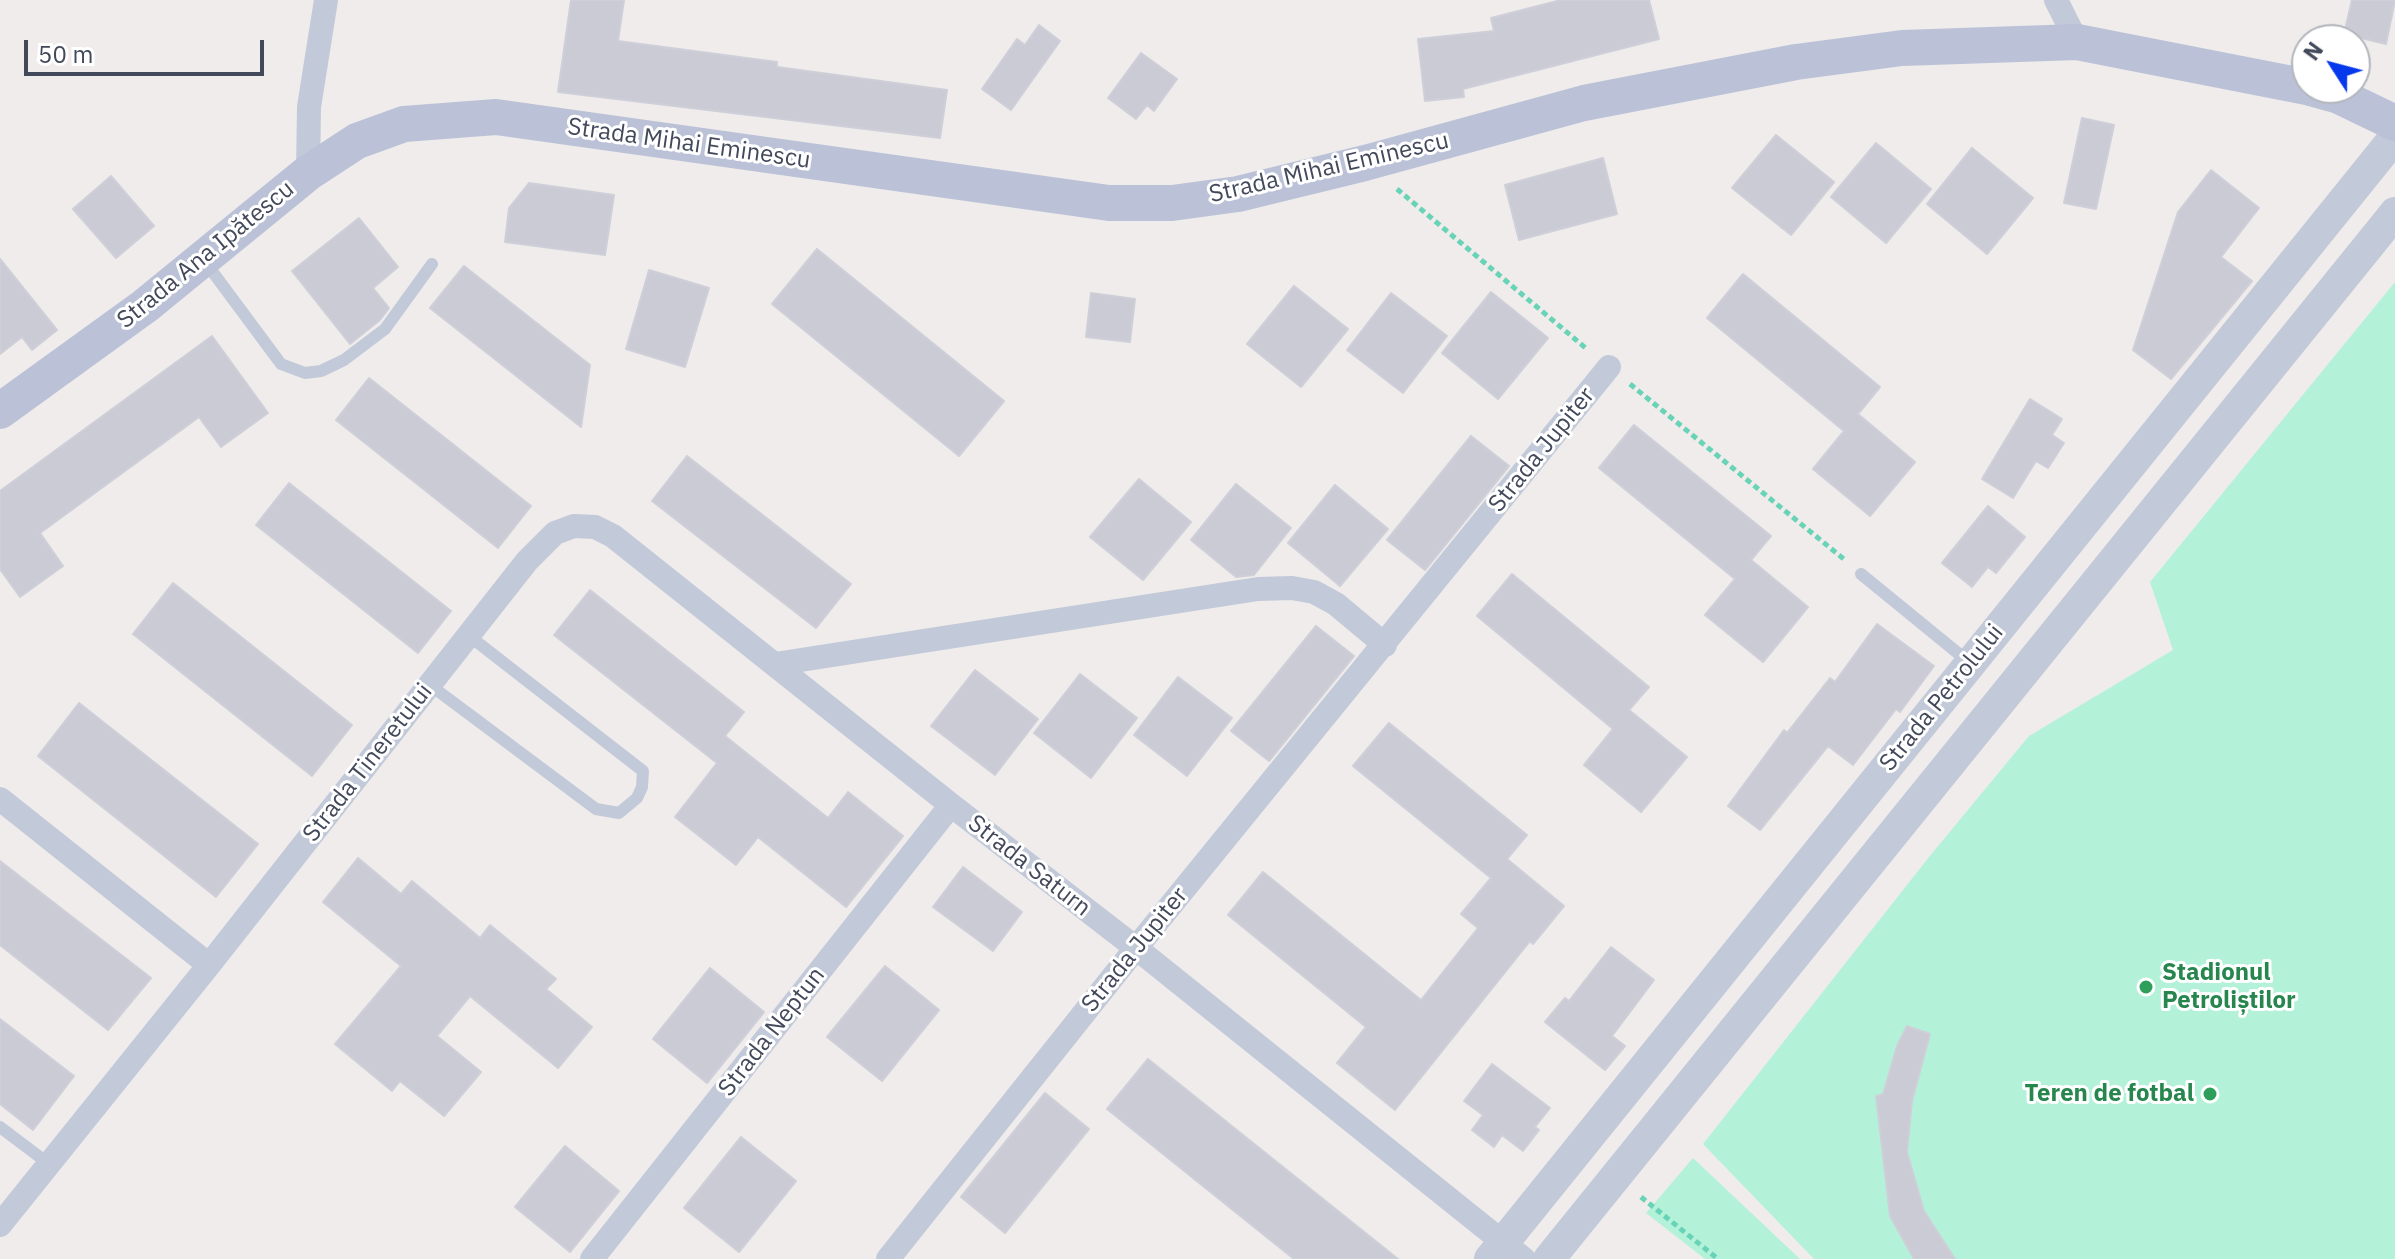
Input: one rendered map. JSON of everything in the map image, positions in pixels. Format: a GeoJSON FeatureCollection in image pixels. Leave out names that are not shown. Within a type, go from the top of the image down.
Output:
{"type":"FeatureCollection","features":[{"type":"Feature","properties":{"kind":"main road","name":"Strada Mihai Eminescu"},"geometry":{"type":"LineString","coordinates":[[308,173],[357,141],[404,124],[496,117],[1109,203],[1172,203],[1238,194],[1584,103],[1796,62],[1902,48],[2077,42],[2291,85]]}},
{"type":"Feature","properties":{"kind":"main road","name":"Strada Mihai Eminescu"},"geometry":{"type":"LineString","coordinates":[[2356,104],[2395,123]]}},
{"type":"Feature","properties":{"kind":"main road","name":"Strada Ana Ipătescu"},"geometry":{"type":"LineString","coordinates":[[0,411],[145,306],[308,173]]}},
{"type":"Feature","properties":{"kind":"street","name":"Strada Ana Ipătescu"},"geometry":{"type":"LineString","coordinates":[[308,173],[309,107],[326,0]]}},
{"type":"Feature","properties":{"kind":"street"},"geometry":{"type":"LineString","coordinates":[[2056,0],[2077,42]]}},
{"type":"Feature","properties":{"kind":"street","name":"Strada Petrolului"},"geometry":{"type":"LineString","coordinates":[[1506,1254],[1970,663],[2395,137]]}},
{"type":"Feature","properties":{"kind":"street","name":"Strada Petrolului"},"geometry":{"type":"LineString","coordinates":[[1549,1259],[2395,213]]}},
{"type":"Feature","properties":{"kind":"street","name":"Strada Jupiter"},"geometry":{"type":"LineString","coordinates":[[888,1259],[1136,948],[1609,367]]}},
{"type":"Feature","properties":{"kind":"street","name":"Strada Saturn"},"geometry":{"type":"LineString","coordinates":[[527,561],[555,533],[574,526],[595,527],[613,536],[1136,948],[1506,1254]]}},
{"type":"Feature","properties":{"kind":"street","name":"Strada Tineretului"},"geometry":{"type":"LineString","coordinates":[[0,1225],[527,561]]}},
{"type":"Feature","properties":{"kind":"street"},"geometry":{"type":"LineString","coordinates":[[775,664],[1258,589],[1292,588],[1314,592],[1336,604],[1385,645]]}},
{"type":"Feature","properties":{"kind":"street"},"geometry":{"type":"LineString","coordinates":[[2028,591],[2065,620]]}},
{"type":"Feature","properties":{"kind":"street"},"geometry":{"type":"LineString","coordinates":[[0,799],[209,965]]}},
{"type":"Feature","properties":{"kind":"street","name":"Strada Neptun"},"geometry":{"type":"LineString","coordinates":[[592,1259],[951,805]]}},
{"type":"Feature","properties":{"kind":"lane"},"geometry":{"type":"LineString","coordinates":[[204,260],[281,364],[305,373],[321,371],[344,360],[385,329],[432,264]]}},
{"type":"Feature","properties":{"kind":"lane"},"geometry":{"type":"LineString","coordinates":[[1861,574],[1970,663]]}},
{"type":"Feature","properties":{"kind":"lane"},"geometry":{"type":"LineString","coordinates":[[430,685],[596,809],[619,813],[637,798],[642,787],[643,771],[468,635]]}},
{"type":"Feature","properties":{"kind":"lane"},"geometry":{"type":"LineString","coordinates":[[0,1127],[49,1164]]}},
{"type":"Feature","properties":{"kind":"path"},"geometry":{"type":"LineString","coordinates":[[1616,1176],[1718,1259]]}},
{"type":"Feature","properties":{"kind":"green space","name":"Stadionul Petroliștilor"},"geometry":{"type":"Polygon","coordinates":[[[2395,282],[2395,1259],[1814,1259],[1703,1144],[1929,857],[2029,736],[2173,650],[2150,582],[2395,282]]]}},
{"type":"Feature","properties":{"kind":"green space"},"geometry":{"type":"Polygon","coordinates":[[[1693,1158],[1800,1259],[1705,1259],[1646,1213],[1693,1158]]]}},
{"type":"Feature","properties":{"kind":"building"},"geometry":{"type":"Polygon","coordinates":[[[571,0],[624,0],[618,41],[777,62],[777,67],[947,90],[940,138],[558,92],[571,0]]]}},
{"type":"Feature","properties":{"kind":"building"},"geometry":{"type":"Polygon","coordinates":[[[1561,0],[1649,0],[1659,39],[1463,89],[1464,97],[1425,101],[1418,39],[1494,31],[1491,18],[1561,0]]]}},
{"type":"Feature","properties":{"kind":"building"},"geometry":{"type":"Polygon","coordinates":[[[2352,0],[2395,0],[2386,44],[2371,40],[2371,24],[2346,24],[2352,0]]]}},
{"type":"Feature","properties":{"kind":"building"},"geometry":{"type":"Polygon","coordinates":[[[1039,25],[1060,41],[1011,110],[982,89],[1017,39],[1025,45],[1039,25]]]}},
{"type":"Feature","properties":{"kind":"building"},"geometry":{"type":"Polygon","coordinates":[[[1141,53],[1177,79],[1154,111],[1147,105],[1136,119],[1108,98],[1141,53]]]}},
{"type":"Feature","properties":{"kind":"building"},"geometry":{"type":"Polygon","coordinates":[[[2082,118],[2114,125],[2096,209],[2064,203],[2082,118]]]}},
{"type":"Feature","properties":{"kind":"building"},"geometry":{"type":"Polygon","coordinates":[[[1776,135],[1834,182],[1791,235],[1732,188],[1776,135]]]}},
{"type":"Feature","properties":{"kind":"building"},"geometry":{"type":"Polygon","coordinates":[[[1876,143],[1931,189],[1886,243],[1831,197],[1876,143]]]}},
{"type":"Feature","properties":{"kind":"building"},"geometry":{"type":"Polygon","coordinates":[[[1972,148],[2033,198],[1987,254],[1927,204],[1972,148]]]}},
{"type":"Feature","properties":{"kind":"building"},"geometry":{"type":"Polygon","coordinates":[[[1603,158],[1617,214],[1519,240],[1505,185],[1603,158]]]}},
{"type":"Feature","properties":{"kind":"building"},"geometry":{"type":"Polygon","coordinates":[[[2211,170],[2259,208],[2221,257],[2252,281],[2171,379],[2133,350],[2178,212],[2211,170]]]}},
{"type":"Feature","properties":{"kind":"building"},"geometry":{"type":"Polygon","coordinates":[[[111,176],[154,226],[116,258],[73,209],[111,176]]]}},
{"type":"Feature","properties":{"kind":"building"},"geometry":{"type":"Polygon","coordinates":[[[529,183],[614,195],[605,255],[505,242],[509,208],[529,183]]]}},
{"type":"Feature","properties":{"kind":"building"},"geometry":{"type":"Polygon","coordinates":[[[359,218],[398,267],[373,288],[389,308],[380,320],[350,344],[292,271],[359,218]]]}},
{"type":"Feature","properties":{"kind":"building"},"geometry":{"type":"Polygon","coordinates":[[[817,249],[1004,401],[959,456],[772,304],[817,249]]]}},
{"type":"Feature","properties":{"kind":"building"},"geometry":{"type":"Polygon","coordinates":[[[0,259],[57,330],[32,350],[22,337],[0,354],[0,259]]]}},
{"type":"Feature","properties":{"kind":"building"},"geometry":{"type":"Polygon","coordinates":[[[464,266],[590,365],[581,427],[430,308],[464,266]]]}},
{"type":"Feature","properties":{"kind":"building"},"geometry":{"type":"Polygon","coordinates":[[[649,270],[709,288],[685,367],[626,349],[649,270]]]}},
{"type":"Feature","properties":{"kind":"building"},"geometry":{"type":"Polygon","coordinates":[[[1743,274],[1880,387],[1858,414],[1915,462],[1870,516],[1813,469],[1844,431],[1707,318],[1743,274]]]}},
{"type":"Feature","properties":{"kind":"building"},"geometry":{"type":"Polygon","coordinates":[[[1294,286],[1348,329],[1301,387],[1247,344],[1294,286]]]}},
{"type":"Feature","properties":{"kind":"building"},"geometry":{"type":"Polygon","coordinates":[[[1491,292],[1548,338],[1498,399],[1442,353],[1491,292]]]}},
{"type":"Feature","properties":{"kind":"building"},"geometry":{"type":"Polygon","coordinates":[[[1091,293],[1135,299],[1130,342],[1086,337],[1091,293]]]}},
{"type":"Feature","properties":{"kind":"building"},"geometry":{"type":"Polygon","coordinates":[[[1391,293],[1447,336],[1403,393],[1347,350],[1391,293]]]}},
{"type":"Feature","properties":{"kind":"building"},"geometry":{"type":"Polygon","coordinates":[[[212,336],[268,413],[221,447],[199,417],[40,533],[63,566],[20,597],[0,569],[0,491],[212,336]]]}},
{"type":"Feature","properties":{"kind":"building"},"geometry":{"type":"Polygon","coordinates":[[[369,378],[531,506],[498,548],[336,420],[369,378]]]}},
{"type":"Feature","properties":{"kind":"building"},"geometry":{"type":"Polygon","coordinates":[[[2030,399],[2062,419],[2052,435],[2064,443],[2048,468],[2036,461],[2013,498],[1982,479],[2030,399]]]}},
{"type":"Feature","properties":{"kind":"building"},"geometry":{"type":"Polygon","coordinates":[[[1634,425],[1771,536],[1751,560],[1808,607],[1763,662],[1705,615],[1735,579],[1599,468],[1634,425]]]}},
{"type":"Feature","properties":{"kind":"building"},"geometry":{"type":"Polygon","coordinates":[[[1471,436],[1509,466],[1425,570],[1387,540],[1471,436]]]}},
{"type":"Feature","properties":{"kind":"building"},"geometry":{"type":"Polygon","coordinates":[[[687,456],[851,584],[816,628],[652,501],[687,456]]]}},
{"type":"Feature","properties":{"kind":"building"},"geometry":{"type":"Polygon","coordinates":[[[1139,479],[1191,522],[1143,580],[1090,537],[1139,479]]]}},
{"type":"Feature","properties":{"kind":"building"},"geometry":{"type":"Polygon","coordinates":[[[289,483],[451,611],[418,653],[256,525],[289,483]]]}},
{"type":"Feature","properties":{"kind":"building"},"geometry":{"type":"Polygon","coordinates":[[[1236,484],[1291,528],[1254,575],[1236,577],[1191,540],[1236,484]]]}},
{"type":"Feature","properties":{"kind":"building"},"geometry":{"type":"Polygon","coordinates":[[[1335,485],[1388,529],[1340,586],[1288,543],[1335,485]]]}},
{"type":"Feature","properties":{"kind":"building"},"geometry":{"type":"Polygon","coordinates":[[[1988,506],[2025,537],[1996,573],[1988,567],[1972,587],[1942,563],[1988,506]]]}},
{"type":"Feature","properties":{"kind":"building"},"geometry":{"type":"Polygon","coordinates":[[[1512,574],[1649,687],[1629,710],[1687,757],[1641,812],[1584,765],[1613,729],[1477,616],[1512,574]]]}},
{"type":"Feature","properties":{"kind":"building"},"geometry":{"type":"Polygon","coordinates":[[[173,583],[352,725],[312,776],[133,634],[173,583]]]}},
{"type":"Feature","properties":{"kind":"building"},"geometry":{"type":"Polygon","coordinates":[[[590,590],[744,712],[725,736],[828,818],[848,792],[903,836],[846,907],[758,837],[736,865],[675,817],[717,763],[554,635],[590,590]]]}},
{"type":"Feature","properties":{"kind":"building"},"geometry":{"type":"Polygon","coordinates":[[[1877,624],[1934,666],[1900,712],[1896,709],[1853,765],[1828,746],[1760,830],[1728,806],[1784,730],[1787,733],[1830,678],[1835,682],[1877,624]]]}},
{"type":"Feature","properties":{"kind":"building"},"geometry":{"type":"Polygon","coordinates":[[[1316,626],[1354,656],[1269,761],[1231,731],[1316,626]]]}},
{"type":"Feature","properties":{"kind":"building"},"geometry":{"type":"Polygon","coordinates":[[[975,670],[1038,719],[995,775],[931,726],[975,670]]]}},
{"type":"Feature","properties":{"kind":"building"},"geometry":{"type":"Polygon","coordinates":[[[1080,674],[1137,718],[1091,778],[1034,733],[1080,674]]]}},
{"type":"Feature","properties":{"kind":"building"},"geometry":{"type":"Polygon","coordinates":[[[1178,677],[1232,718],[1187,776],[1134,735],[1178,677]]]}},
{"type":"Feature","properties":{"kind":"building"},"geometry":{"type":"Polygon","coordinates":[[[79,703],[258,844],[216,897],[38,756],[79,703]]]}},
{"type":"Feature","properties":{"kind":"building"},"geometry":{"type":"Polygon","coordinates":[[[1389,723],[1527,835],[1507,859],[1564,906],[1533,944],[1530,941],[1395,1110],[1337,1063],[1366,1027],[1228,915],[1263,872],[1421,1000],[1478,928],[1461,914],[1491,878],[1353,766],[1389,723]]]}},
{"type":"Feature","properties":{"kind":"building"},"geometry":{"type":"Polygon","coordinates":[[[358,858],[401,894],[412,881],[480,938],[490,925],[556,979],[546,989],[592,1027],[558,1068],[470,996],[437,1036],[481,1072],[444,1116],[400,1081],[392,1091],[335,1044],[401,966],[323,902],[358,858]]]}},
{"type":"Feature","properties":{"kind":"building"},"geometry":{"type":"Polygon","coordinates":[[[0,861],[151,978],[108,1030],[0,945],[0,861]]]}},
{"type":"Feature","properties":{"kind":"building"},"geometry":{"type":"Polygon","coordinates":[[[963,867],[1022,912],[993,951],[933,907],[963,867]]]}},
{"type":"Feature","properties":{"kind":"building"},"geometry":{"type":"Polygon","coordinates":[[[1611,947],[1654,980],[1612,1036],[1625,1046],[1605,1070],[1545,1022],[1565,998],[1569,1001],[1611,947]]]}},
{"type":"Feature","properties":{"kind":"building"},"geometry":{"type":"Polygon","coordinates":[[[885,966],[939,1010],[882,1081],[827,1037],[885,966]]]}},
{"type":"Feature","properties":{"kind":"building"},"geometry":{"type":"Polygon","coordinates":[[[710,968],[764,1012],[707,1083],[653,1039],[710,968]]]}},
{"type":"Feature","properties":{"kind":"building"},"geometry":{"type":"Polygon","coordinates":[[[0,1019],[74,1076],[33,1130],[0,1104],[0,1019]]]}},
{"type":"Feature","properties":{"kind":"building"},"geometry":{"type":"Polygon","coordinates":[[[1907,1026],[1930,1034],[1912,1101],[1907,1152],[1924,1211],[1955,1259],[1914,1259],[1890,1216],[1876,1096],[1883,1094],[1897,1046],[1907,1026]]]}},
{"type":"Feature","properties":{"kind":"building"},"geometry":{"type":"Polygon","coordinates":[[[1148,1059],[1398,1259],[1294,1259],[1107,1109],[1148,1059]]]}},
{"type":"Feature","properties":{"kind":"building"},"geometry":{"type":"Polygon","coordinates":[[[1492,1064],[1550,1108],[1535,1127],[1539,1130],[1523,1151],[1502,1135],[1494,1147],[1472,1130],[1483,1115],[1464,1101],[1492,1064]]]}},
{"type":"Feature","properties":{"kind":"building"},"geometry":{"type":"Polygon","coordinates":[[[1045,1093],[1089,1129],[1005,1233],[961,1197],[1045,1093]]]}},
{"type":"Feature","properties":{"kind":"building"},"geometry":{"type":"Polygon","coordinates":[[[741,1137],[796,1181],[739,1252],[684,1208],[741,1137]]]}},
{"type":"Feature","properties":{"kind":"building"},"geometry":{"type":"Polygon","coordinates":[[[565,1146],[619,1191],[570,1252],[515,1207],[565,1146]]]}},
{"type":"Feature","properties":{"kind":"place","name":"Stadionul Petroliștilor"},"geometry":{"type":"Point","coordinates":[2146,987]}},
{"type":"Feature","properties":{"kind":"place","name":"Teren de fotbal"},"geometry":{"type":"Point","coordinates":[2210,1094]}}]}
